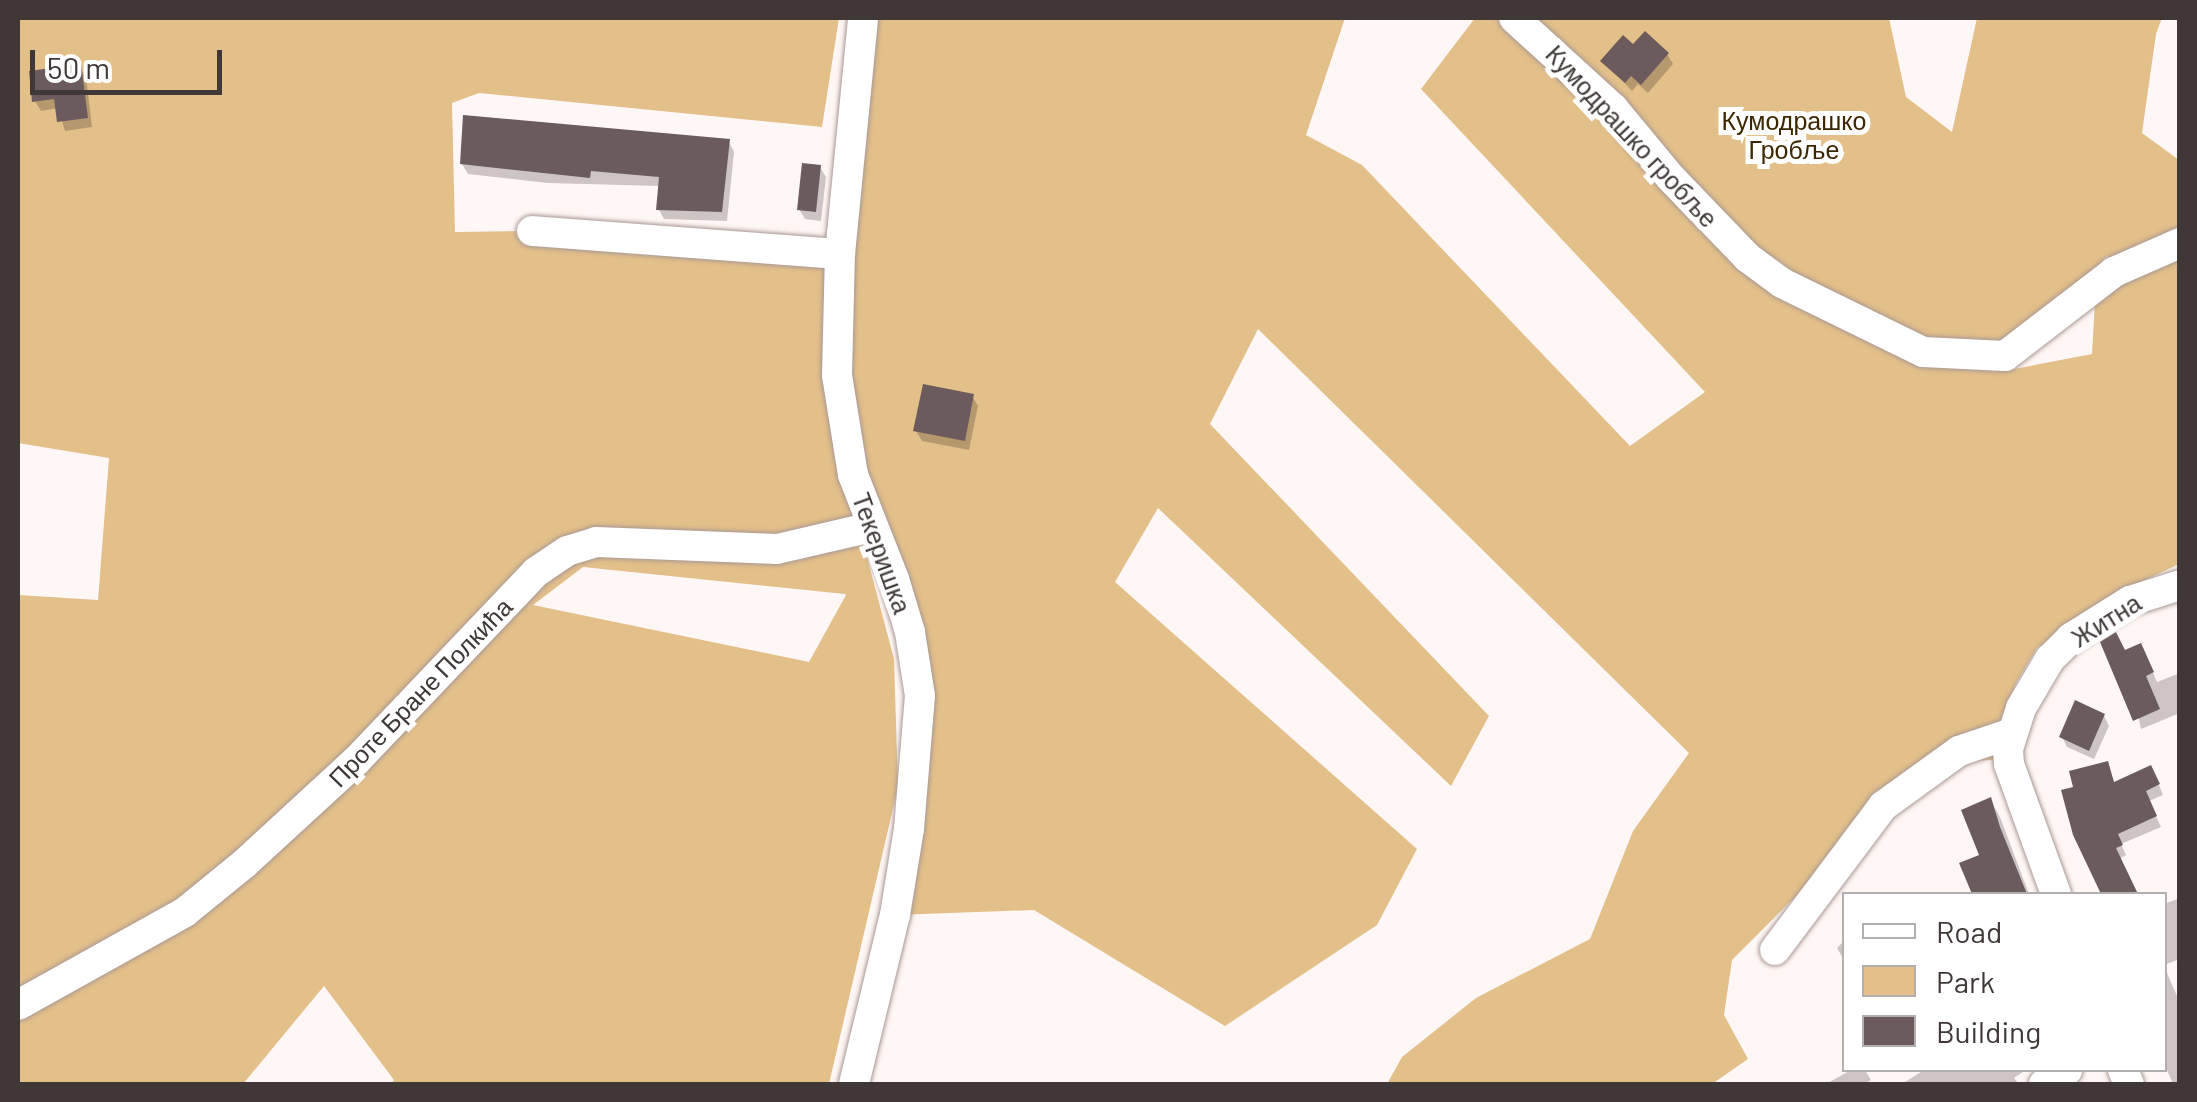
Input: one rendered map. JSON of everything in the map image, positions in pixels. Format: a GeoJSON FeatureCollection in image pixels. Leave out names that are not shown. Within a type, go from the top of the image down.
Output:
{"type":"FeatureCollection","features":[{"type":"Feature","properties":{"kind":"street","name":"Текеришка"},"geometry":{"type":"LineString","coordinates":[[854,1084],[895,915],[909,829],[920,696],[910,632],[853,476],[837,376],[840,254],[863,18]]}},
{"type":"Feature","properties":{"kind":"street","name":"Кумодрашко гробље"},"geometry":{"type":"LineString","coordinates":[[1514,18],[1613,108],[1670,178],[1748,258],[1782,283],[1842,309],[1888,338],[1923,352],[1962,357],[2006,356],[2114,272],[2180,243]]}},
{"type":"Feature","properties":{"kind":"street"},"geometry":{"type":"LineString","coordinates":[[532,231],[840,254]]}},
{"type":"Feature","properties":{"kind":"street","name":"Проте Бране Полкића"},"geometry":{"type":"LineString","coordinates":[[18,1004],[185,912],[245,863],[357,760],[536,572],[567,550],[611,542],[777,548],[872,526]]}},
{"type":"Feature","properties":{"kind":"street","name":"Житна"},"geometry":{"type":"LineString","coordinates":[[2055,892],[2013,778],[2008,749],[2012,733],[2034,684],[2072,638],[2130,602],[2180,585]]}},
{"type":"Feature","properties":{"kind":"street"},"geometry":{"type":"LineString","coordinates":[[1775,950],[1883,806],[1959,750],[2012,733]]}},
{"type":"Feature","properties":{"kind":"green space","name":"Кумодрашко Гробље"},"geometry":{"type":"Polygon","coordinates":[[[18,18],[839,18],[822,127],[479,93],[452,103],[455,232],[532,231],[839,254],[859,18],[1345,18],[1306,135],[1362,165],[1630,446],[1705,392],[1421,89],[1475,18],[1889,18],[1906,97],[1952,132],[1977,18],[2162,18],[2156,34],[2142,133],[2179,160],[2179,564],[2113,595],[2037,648],[2016,683],[1997,729],[1993,760],[1967,761],[1900,811],[1799,893],[1732,960],[1724,1015],[1748,1059],[1712,1084],[1387,1084],[1402,1057],[1476,998],[1590,939],[1633,831],[1689,753],[1258,329],[1210,424],[1489,716],[1451,786],[1158,508],[1115,582],[1417,849],[1377,925],[1225,1026],[1034,910],[895,915],[920,696],[872,529],[867,557],[894,659],[898,787],[829,1084],[391,1084],[394,1080],[324,986],[243,1084],[18,1084],[18,595],[98,600],[109,458],[18,443],[18,18]],[[2108,255],[2020,348],[1937,356],[2004,371],[2092,354],[2095,301],[2108,255]],[[583,567],[533,605],[809,662],[846,595],[845,594],[583,567]]]}},
{"type":"Feature","properties":{"kind":"building"},"geometry":{"type":"Polygon","coordinates":[[[1645,31],[1669,53],[1641,85],[1631,76],[1625,83],[1600,61],[1623,35],[1633,44],[1645,31]]]}},
{"type":"Feature","properties":{"kind":"building"},"geometry":{"type":"Polygon","coordinates":[[[81,64],[88,118],[57,122],[54,99],[32,102],[29,71],[81,64]]]}},
{"type":"Feature","properties":{"kind":"building"},"geometry":{"type":"Polygon","coordinates":[[[463,115],[730,139],[722,212],[656,210],[659,177],[591,171],[590,178],[460,164],[463,115]]]}},
{"type":"Feature","properties":{"kind":"building"},"geometry":{"type":"Polygon","coordinates":[[[802,163],[821,165],[816,212],[797,210],[802,163]]]}},
{"type":"Feature","properties":{"kind":"building"},"geometry":{"type":"Polygon","coordinates":[[[923,384],[974,394],[965,441],[913,431],[923,384]]]}},
{"type":"Feature","properties":{"kind":"building"},"geometry":{"type":"Polygon","coordinates":[[[2116,632],[2125,650],[2141,643],[2154,672],[2146,676],[2160,709],[2133,721],[2100,642],[2116,632]]]}},
{"type":"Feature","properties":{"kind":"building"},"geometry":{"type":"Polygon","coordinates":[[[2075,700],[2105,714],[2089,751],[2059,737],[2075,700]]]}},
{"type":"Feature","properties":{"kind":"building"},"geometry":{"type":"Polygon","coordinates":[[[2108,761],[2114,782],[2151,765],[2160,784],[2146,791],[2157,816],[2118,834],[2123,845],[2116,848],[2137,892],[2100,892],[2073,835],[2061,790],[2073,787],[2069,771],[2108,761]]]}},
{"type":"Feature","properties":{"kind":"building"},"geometry":{"type":"Polygon","coordinates":[[[1991,797],[2026,892],[1971,892],[1959,863],[1979,855],[1961,810],[1991,797]]]}}]}
